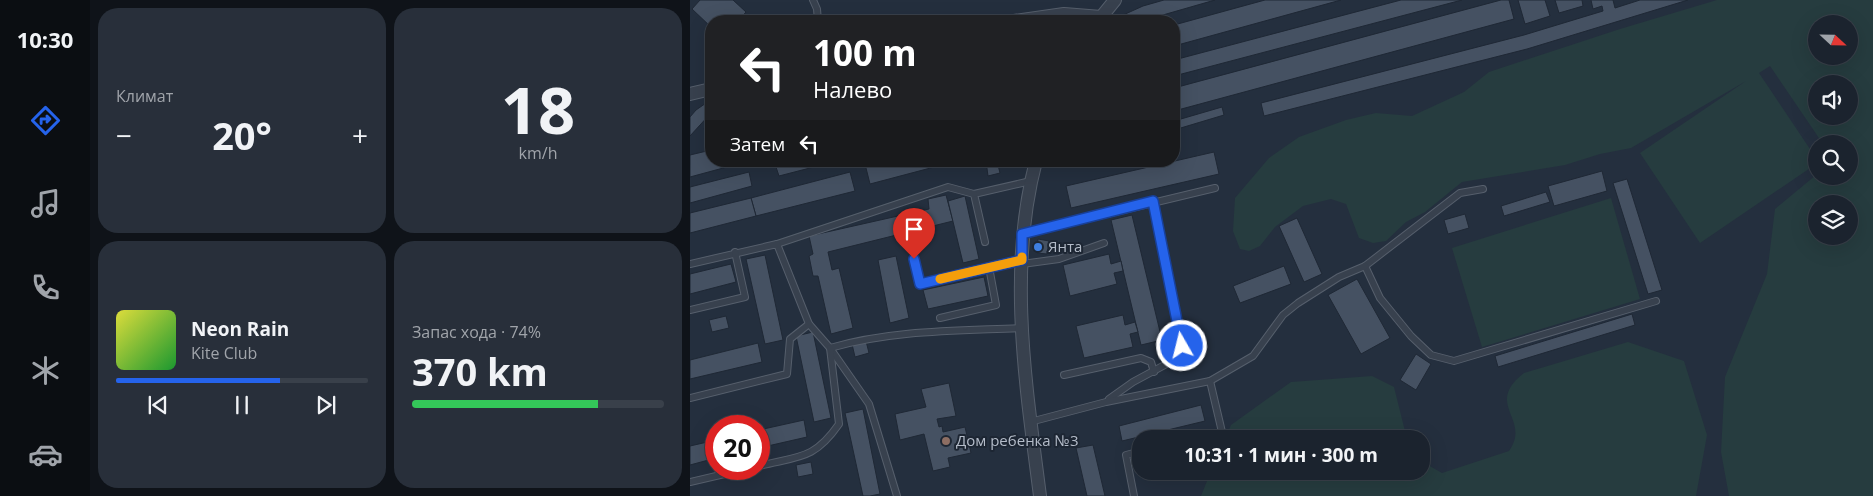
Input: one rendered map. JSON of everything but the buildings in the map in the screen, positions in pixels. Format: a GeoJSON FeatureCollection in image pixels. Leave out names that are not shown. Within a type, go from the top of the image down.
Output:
{"type":"FeatureCollection","features":[{"type":"Feature","properties":{"kind":"street"},"geometry":{"type":"LineString","coordinates":[[1103,15],[1115,0]]}},
{"type":"Feature","properties":{"kind":"street"},"geometry":{"type":"LineString","coordinates":[[1057,15],[1071,15]]}},
{"type":"Feature","properties":{"kind":"street"},"geometry":{"type":"LineString","coordinates":[[690,94],[705,90]]}},
{"type":"Feature","properties":{"kind":"street"},"geometry":{"type":"LineString","coordinates":[[1034,167],[1022,234],[1022,328],[1030,422],[1040,496]]}},
{"type":"Feature","properties":{"kind":"lane"},"geometry":{"type":"LineString","coordinates":[[813,0],[818,15]]}},
{"type":"Feature","properties":{"kind":"lane"},"geometry":{"type":"LineString","coordinates":[[690,264],[735,252],[777,244],[948,187],[974,194],[1031,181]]}},
{"type":"Feature","properties":{"kind":"lane"},"geometry":{"type":"LineString","coordinates":[[1022,234],[1153,201],[1215,188]]}},
{"type":"Feature","properties":{"kind":"lane"},"geometry":{"type":"LineString","coordinates":[[1030,422],[1106,402],[1210,381],[1253,356],[1283,315],[1298,303],[1340,277],[1366,266],[1460,193],[1483,189]]}},
{"type":"Feature","properties":{"kind":"lane"},"geometry":{"type":"LineString","coordinates":[[974,194],[985,242]]}},
{"type":"Feature","properties":{"kind":"lane"},"geometry":{"type":"LineString","coordinates":[[1106,402],[1133,382],[1172,361],[1182,346],[1153,201]]}},
{"type":"Feature","properties":{"kind":"lane"},"geometry":{"type":"LineString","coordinates":[[914,259],[920,284],[989,267],[1058,259],[1104,243]]}},
{"type":"Feature","properties":{"kind":"lane"},"geometry":{"type":"LineString","coordinates":[[777,244],[809,324],[830,348],[869,404],[897,496]]}},
{"type":"Feature","properties":{"kind":"lane"},"geometry":{"type":"LineString","coordinates":[[690,310],[745,297],[735,252]]}},
{"type":"Feature","properties":{"kind":"lane"},"geometry":{"type":"LineString","coordinates":[[1366,266],[1380,298],[1410,336],[1431,355],[1454,361],[1656,300]]}},
{"type":"Feature","properties":{"kind":"lane"},"geometry":{"type":"LineString","coordinates":[[940,318],[996,305],[989,267]]}},
{"type":"Feature","properties":{"kind":"lane"},"geometry":{"type":"LineString","coordinates":[[690,398],[787,374],[790,339],[809,324]]}},
{"type":"Feature","properties":{"kind":"lane"},"geometry":{"type":"LineString","coordinates":[[830,348],[857,340],[923,332],[1022,328]]}},
{"type":"Feature","properties":{"kind":"lane"},"geometry":{"type":"LineString","coordinates":[[770,463],[811,454],[826,442],[840,424],[830,348]]}},
{"type":"Feature","properties":{"kind":"lane"},"geometry":{"type":"LineString","coordinates":[[1064,375],[1141,358],[1151,362],[1154,372]]}},
{"type":"Feature","properties":{"kind":"lane"},"geometry":{"type":"LineString","coordinates":[[1210,381],[1222,430]]}},
{"type":"Feature","properties":{"kind":"lane"},"geometry":{"type":"LineString","coordinates":[[1132,453],[1126,455],[1134,496]]}},
{"type":"Feature","properties":{"kind":"lane"},"geometry":{"type":"LineString","coordinates":[[690,482],[705,479]]}},
{"type":"Feature","properties":{"kind":"green space"},"geometry":{"type":"Polygon","coordinates":[[[1717,0],[1873,0],[1873,496],[1729,496],[1721,452],[1725,377],[1767,274],[1775,209],[1808,182],[1808,185],[1858,185],[1858,135],[1817,135],[1810,125],[1858,125],[1858,75],[1808,75],[1808,122],[1770,66],[1759,73],[1808,146],[1808,169],[1700,243],[1640,153],[1746,81],[1631,148],[1600,154],[1565,165],[1462,182],[1425,212],[1406,222],[1386,241],[1373,243],[1359,238],[1346,204],[1331,199],[1303,206],[1275,227],[1260,246],[1249,251],[1240,249],[1233,231],[1235,198],[1269,158],[1299,137],[1346,120],[1376,113],[1412,116],[1464,92],[1489,72],[1620,29],[1717,0]]]}},
{"type":"Feature","properties":{"kind":"green space"},"geometry":{"type":"Polygon","coordinates":[[[1611,198],[1640,299],[1482,347],[1452,248],[1611,198]]]}},
{"type":"Feature","properties":{"kind":"green space"},"geometry":{"type":"Polygon","coordinates":[[[1628,342],[1684,361],[1707,435],[1696,496],[1201,496],[1207,480],[1430,480],[1430,466],[1442,473],[1509,451],[1515,440],[1515,430],[1507,403],[1508,394],[1513,384],[1524,373],[1628,342]]]}},
{"type":"Feature","properties":{"kind":"green space"},"geometry":{"type":"Polygon","coordinates":[[[1372,376],[1394,387],[1405,430],[1229,430],[1231,425],[1291,382],[1372,376]]]}},
{"type":"Feature","properties":{"kind":"slow traffic"},"geometry":{"type":"LineString","coordinates":[[940,279],[1022,260],[1022,257]]}},
{"type":"Feature","properties":{"kind":"place","name":"Янта"},"geometry":{"type":"Point","coordinates":[1038,247]}},
{"type":"Feature","properties":{"kind":"place","name":"Дом ребенка №3"},"geometry":{"type":"Point","coordinates":[946,441]}},
{"type":"Feature","properties":{"kind":"route"},"geometry":{"type":"LineString","coordinates":[[914,259],[920,284],[1022,260],[1022,234],[1153,201],[1180,326],[1182,346]]}}]}
